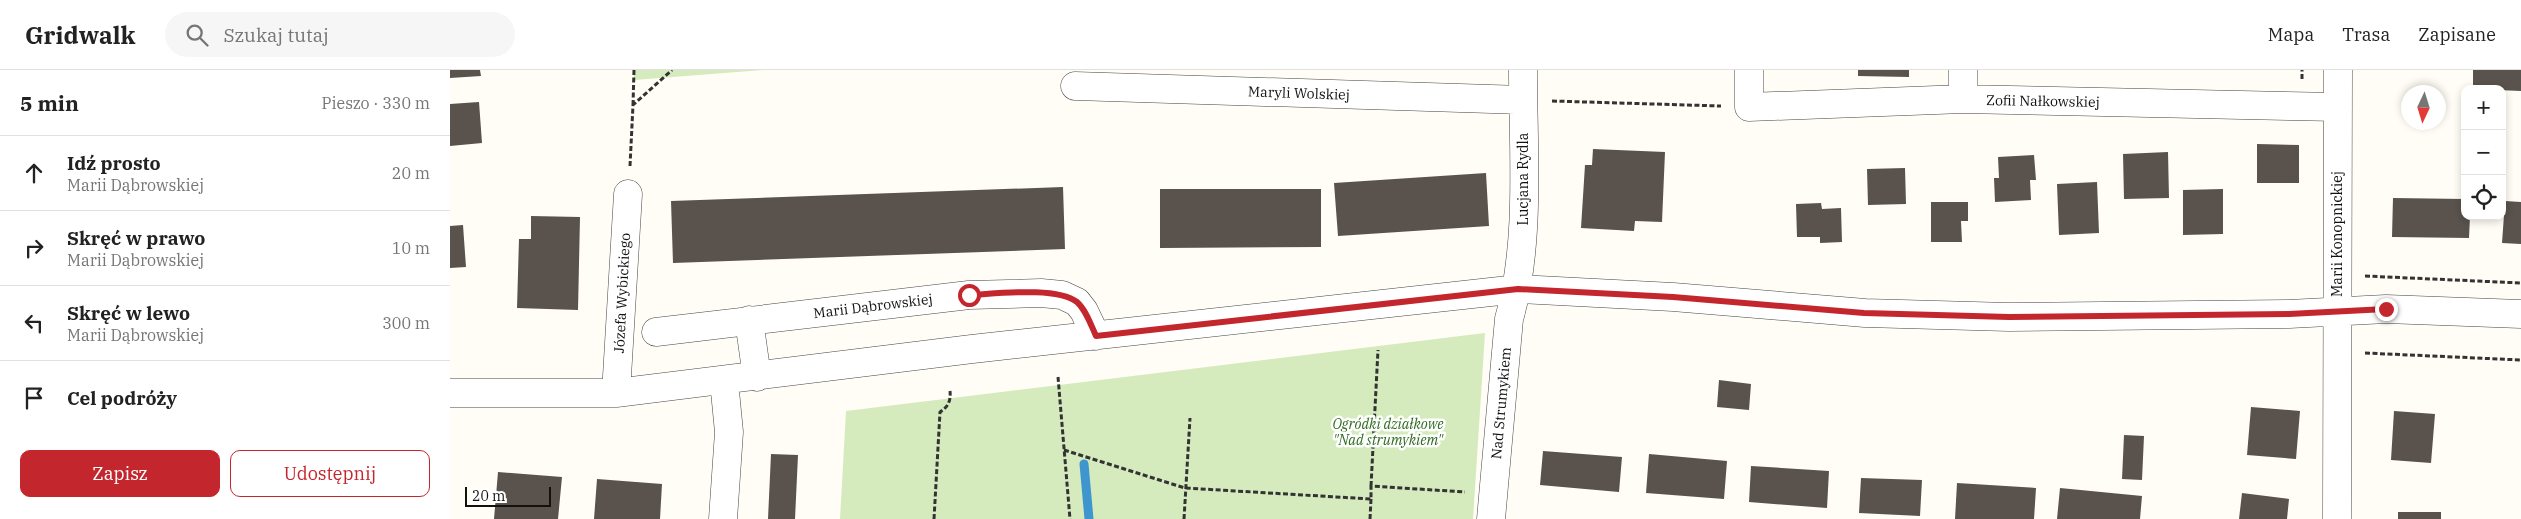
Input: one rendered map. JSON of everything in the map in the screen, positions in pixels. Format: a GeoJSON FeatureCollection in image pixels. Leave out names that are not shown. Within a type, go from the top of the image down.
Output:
{"type":"FeatureCollection","features":[{"type":"Feature","properties":{"kind":"street","name":"Lucjana Rydla"},"geometry":{"type":"LineString","coordinates":[[1518,289],[1522,250],[1523,70]]}},
{"type":"Feature","properties":{"kind":"street"},"geometry":{"type":"LineString","coordinates":[[1749,70],[1749,107]]}},
{"type":"Feature","properties":{"kind":"street"},"geometry":{"type":"LineString","coordinates":[[1962,70],[1963,100]]}},
{"type":"Feature","properties":{"kind":"street","name":"Marii Konopnickiej"},"geometry":{"type":"LineString","coordinates":[[2337,519],[2338,70]]}},
{"type":"Feature","properties":{"kind":"street","name":"Maryli Wolskiej"},"geometry":{"type":"LineString","coordinates":[[1075,86],[1523,100]]}},
{"type":"Feature","properties":{"kind":"street","name":"Zofii Nałkowskiej"},"geometry":{"type":"LineString","coordinates":[[1749,107],[1963,100],[2338,107]]}},
{"type":"Feature","properties":{"kind":"street","name":"Józefa Wybickiego"},"geometry":{"type":"LineString","coordinates":[[616,393],[628,194]]}},
{"type":"Feature","properties":{"kind":"street"},"geometry":{"type":"LineString","coordinates":[[450,393],[616,393],[1096,336],[1518,289],[1673,297],[1864,313],[2009,317],[2336,313],[2386,309],[2521,314]]}},
{"type":"Feature","properties":{"kind":"street","name":"Nad Strumykiem"},"geometry":{"type":"LineString","coordinates":[[1492,507],[1509,320],[1518,289]]}},
{"type":"Feature","properties":{"kind":"street","name":"Marii Dąbrowskiej"},"geometry":{"type":"LineString","coordinates":[[656,332],[969,295],[1041,294],[1062,295],[1077,302],[1096,336]]}},
{"type":"Feature","properties":{"kind":"street"},"geometry":{"type":"LineString","coordinates":[[749,320],[757,377]]}},
{"type":"Feature","properties":{"kind":"street"},"geometry":{"type":"LineString","coordinates":[[723,519],[729,432],[724,381]]}},
{"type":"Feature","properties":{"kind":"path"},"geometry":{"type":"LineString","coordinates":[[628,194],[634,105],[634,70]]}},
{"type":"Feature","properties":{"kind":"path"},"geometry":{"type":"LineString","coordinates":[[634,105],[672,70]]}},
{"type":"Feature","properties":{"kind":"path"},"geometry":{"type":"LineString","coordinates":[[1523,100],[1749,107]]}},
{"type":"Feature","properties":{"kind":"path"},"geometry":{"type":"LineString","coordinates":[[2358,270],[2366,277],[2521,283]]}},
{"type":"Feature","properties":{"kind":"path"},"geometry":{"type":"LineString","coordinates":[[1370,519],[1378,350]]}},
{"type":"Feature","properties":{"kind":"path"},"geometry":{"type":"LineString","coordinates":[[2364,353],[2521,360]]}},
{"type":"Feature","properties":{"kind":"path"},"geometry":{"type":"LineString","coordinates":[[1058,377],[1070,519]]}},
{"type":"Feature","properties":{"kind":"path"},"geometry":{"type":"LineString","coordinates":[[934,519],[940,412],[947,408],[951,398],[950,391]]}},
{"type":"Feature","properties":{"kind":"path"},"geometry":{"type":"LineString","coordinates":[[1184,519],[1190,418]]}},
{"type":"Feature","properties":{"kind":"path"},"geometry":{"type":"LineString","coordinates":[[1064,450],[1185,488],[1370,499]]}},
{"type":"Feature","properties":{"kind":"path"},"geometry":{"type":"LineString","coordinates":[[1371,486],[1492,507]]}},
{"type":"Feature","properties":{"kind":"green space"},"geometry":{"type":"Polygon","coordinates":[[[634,70],[763,70],[634,80],[634,70]]]}},
{"type":"Feature","properties":{"kind":"green space","name":"Ogródki działkowe \"Nad strumykiem\""},"geometry":{"type":"Polygon","coordinates":[[[1485,333],[1473,519],[840,519],[846,411],[1485,333]]]}},
{"type":"Feature","properties":{"kind":"building"},"geometry":{"type":"Polygon","coordinates":[[[450,70],[480,70],[481,76],[450,78],[450,70]]]}},
{"type":"Feature","properties":{"kind":"building"},"geometry":{"type":"Polygon","coordinates":[[[1858,70],[1909,70],[1909,77],[1858,76],[1858,70]]]}},
{"type":"Feature","properties":{"kind":"building"},"geometry":{"type":"Polygon","coordinates":[[[2473,70],[2521,70],[2521,91],[2506,90],[2506,85],[2473,85],[2473,70]]]}},
{"type":"Feature","properties":{"kind":"building"},"geometry":{"type":"Polygon","coordinates":[[[479,102],[482,143],[450,146],[450,104],[479,102]]]}},
{"type":"Feature","properties":{"kind":"building"},"geometry":{"type":"Polygon","coordinates":[[[2257,144],[2299,145],[2299,183],[2257,183],[2257,144]]]}},
{"type":"Feature","properties":{"kind":"building"},"geometry":{"type":"Polygon","coordinates":[[[1593,149],[1665,152],[1662,222],[1635,221],[1634,231],[1581,228],[1585,165],[1592,165],[1593,149]]]}},
{"type":"Feature","properties":{"kind":"building"},"geometry":{"type":"Polygon","coordinates":[[[2168,152],[2169,198],[2124,199],[2123,154],[2168,152]]]}},
{"type":"Feature","properties":{"kind":"building"},"geometry":{"type":"Polygon","coordinates":[[[2034,155],[2036,180],[2030,180],[2031,200],[1995,202],[1994,178],[1999,178],[1998,157],[2034,155]]]}},
{"type":"Feature","properties":{"kind":"building"},"geometry":{"type":"Polygon","coordinates":[[[1905,168],[1906,204],[1868,205],[1867,169],[1905,168]]]}},
{"type":"Feature","properties":{"kind":"building"},"geometry":{"type":"Polygon","coordinates":[[[1486,173],[1489,226],[1338,236],[1334,183],[1486,173]]]}},
{"type":"Feature","properties":{"kind":"building"},"geometry":{"type":"Polygon","coordinates":[[[2097,182],[2099,233],[2059,235],[2057,184],[2097,182]]]}},
{"type":"Feature","properties":{"kind":"building"},"geometry":{"type":"Polygon","coordinates":[[[1063,187],[1065,249],[673,263],[671,201],[1063,187]]]}},
{"type":"Feature","properties":{"kind":"building"},"geometry":{"type":"Polygon","coordinates":[[[1160,189],[1321,189],[1321,247],[1160,248],[1160,189]]]}},
{"type":"Feature","properties":{"kind":"building"},"geometry":{"type":"Polygon","coordinates":[[[2223,189],[2223,234],[2183,235],[2183,190],[2223,189]]]}},
{"type":"Feature","properties":{"kind":"building"},"geometry":{"type":"Polygon","coordinates":[[[2393,198],[2461,199],[2461,220],[2470,220],[2469,238],[2392,237],[2393,198]]]}},
{"type":"Feature","properties":{"kind":"building"},"geometry":{"type":"Polygon","coordinates":[[[2506,201],[2521,202],[2521,244],[2502,243],[2504,220],[2506,220],[2506,201]]]}},
{"type":"Feature","properties":{"kind":"building"},"geometry":{"type":"Polygon","coordinates":[[[1931,202],[1968,202],[1968,221],[1961,221],[1962,242],[1931,242],[1931,202]]]}},
{"type":"Feature","properties":{"kind":"building"},"geometry":{"type":"Polygon","coordinates":[[[1821,203],[1822,209],[1841,208],[1842,242],[1820,243],[1820,237],[1797,237],[1796,204],[1821,203]]]}},
{"type":"Feature","properties":{"kind":"building"},"geometry":{"type":"Polygon","coordinates":[[[531,216],[580,217],[578,310],[517,308],[519,239],[531,239],[531,216]]]}},
{"type":"Feature","properties":{"kind":"building"},"geometry":{"type":"Polygon","coordinates":[[[463,225],[466,267],[450,268],[450,226],[463,225]]]}},
{"type":"Feature","properties":{"kind":"building"},"geometry":{"type":"Polygon","coordinates":[[[1719,380],[1751,384],[1749,410],[1717,407],[1719,380]]]}},
{"type":"Feature","properties":{"kind":"building"},"geometry":{"type":"Polygon","coordinates":[[[2251,407],[2300,411],[2296,459],[2247,455],[2251,407]]]}},
{"type":"Feature","properties":{"kind":"building"},"geometry":{"type":"Polygon","coordinates":[[[2394,411],[2435,414],[2431,463],[2391,460],[2394,411]]]}},
{"type":"Feature","properties":{"kind":"building"},"geometry":{"type":"Polygon","coordinates":[[[2124,435],[2144,436],[2142,480],[2122,479],[2124,435]]]}},
{"type":"Feature","properties":{"kind":"building"},"geometry":{"type":"Polygon","coordinates":[[[1543,451],[1622,457],[1619,492],[1540,485],[1543,451]]]}},
{"type":"Feature","properties":{"kind":"building"},"geometry":{"type":"Polygon","coordinates":[[[771,454],[798,455],[795,519],[768,519],[771,454]]]}},
{"type":"Feature","properties":{"kind":"building"},"geometry":{"type":"Polygon","coordinates":[[[1649,454],[1727,461],[1724,499],[1646,493],[1649,454]]]}},
{"type":"Feature","properties":{"kind":"building"},"geometry":{"type":"Polygon","coordinates":[[[1751,466],[1829,471],[1827,508],[1749,502],[1751,466]]]}},
{"type":"Feature","properties":{"kind":"building"},"geometry":{"type":"Polygon","coordinates":[[[498,472],[562,477],[558,519],[494,519],[498,472]]]}},
{"type":"Feature","properties":{"kind":"building"},"geometry":{"type":"Polygon","coordinates":[[[1861,478],[1922,480],[1920,516],[1859,513],[1861,478]]]}},
{"type":"Feature","properties":{"kind":"building"},"geometry":{"type":"Polygon","coordinates":[[[597,479],[662,484],[660,519],[594,519],[597,479]]]}},
{"type":"Feature","properties":{"kind":"building"},"geometry":{"type":"Polygon","coordinates":[[[1957,483],[2036,488],[2034,519],[1955,519],[1957,483]]]}},
{"type":"Feature","properties":{"kind":"building"},"geometry":{"type":"Polygon","coordinates":[[[2060,488],[2142,496],[2140,519],[2057,519],[2060,488]]]}},
{"type":"Feature","properties":{"kind":"building"},"geometry":{"type":"Polygon","coordinates":[[[2242,493],[2289,499],[2287,519],[2239,519],[2242,493]]]}},
{"type":"Feature","properties":{"kind":"building"},"geometry":{"type":"Polygon","coordinates":[[[2398,512],[2441,512],[2441,519],[2398,519],[2398,512]]]}},
{"type":"Feature","properties":{"kind":"waterway"},"geometry":{"type":"LineString","coordinates":[[1084,464],[1089,519]]}},
{"type":"Feature","properties":{"kind":"route"},"geometry":{"type":"LineString","coordinates":[[969,295],[1002,293],[1062,295],[1077,302],[1096,336],[1518,289],[1673,297],[1864,313],[2009,317],[2289,314],[2386,309]]}}]}
